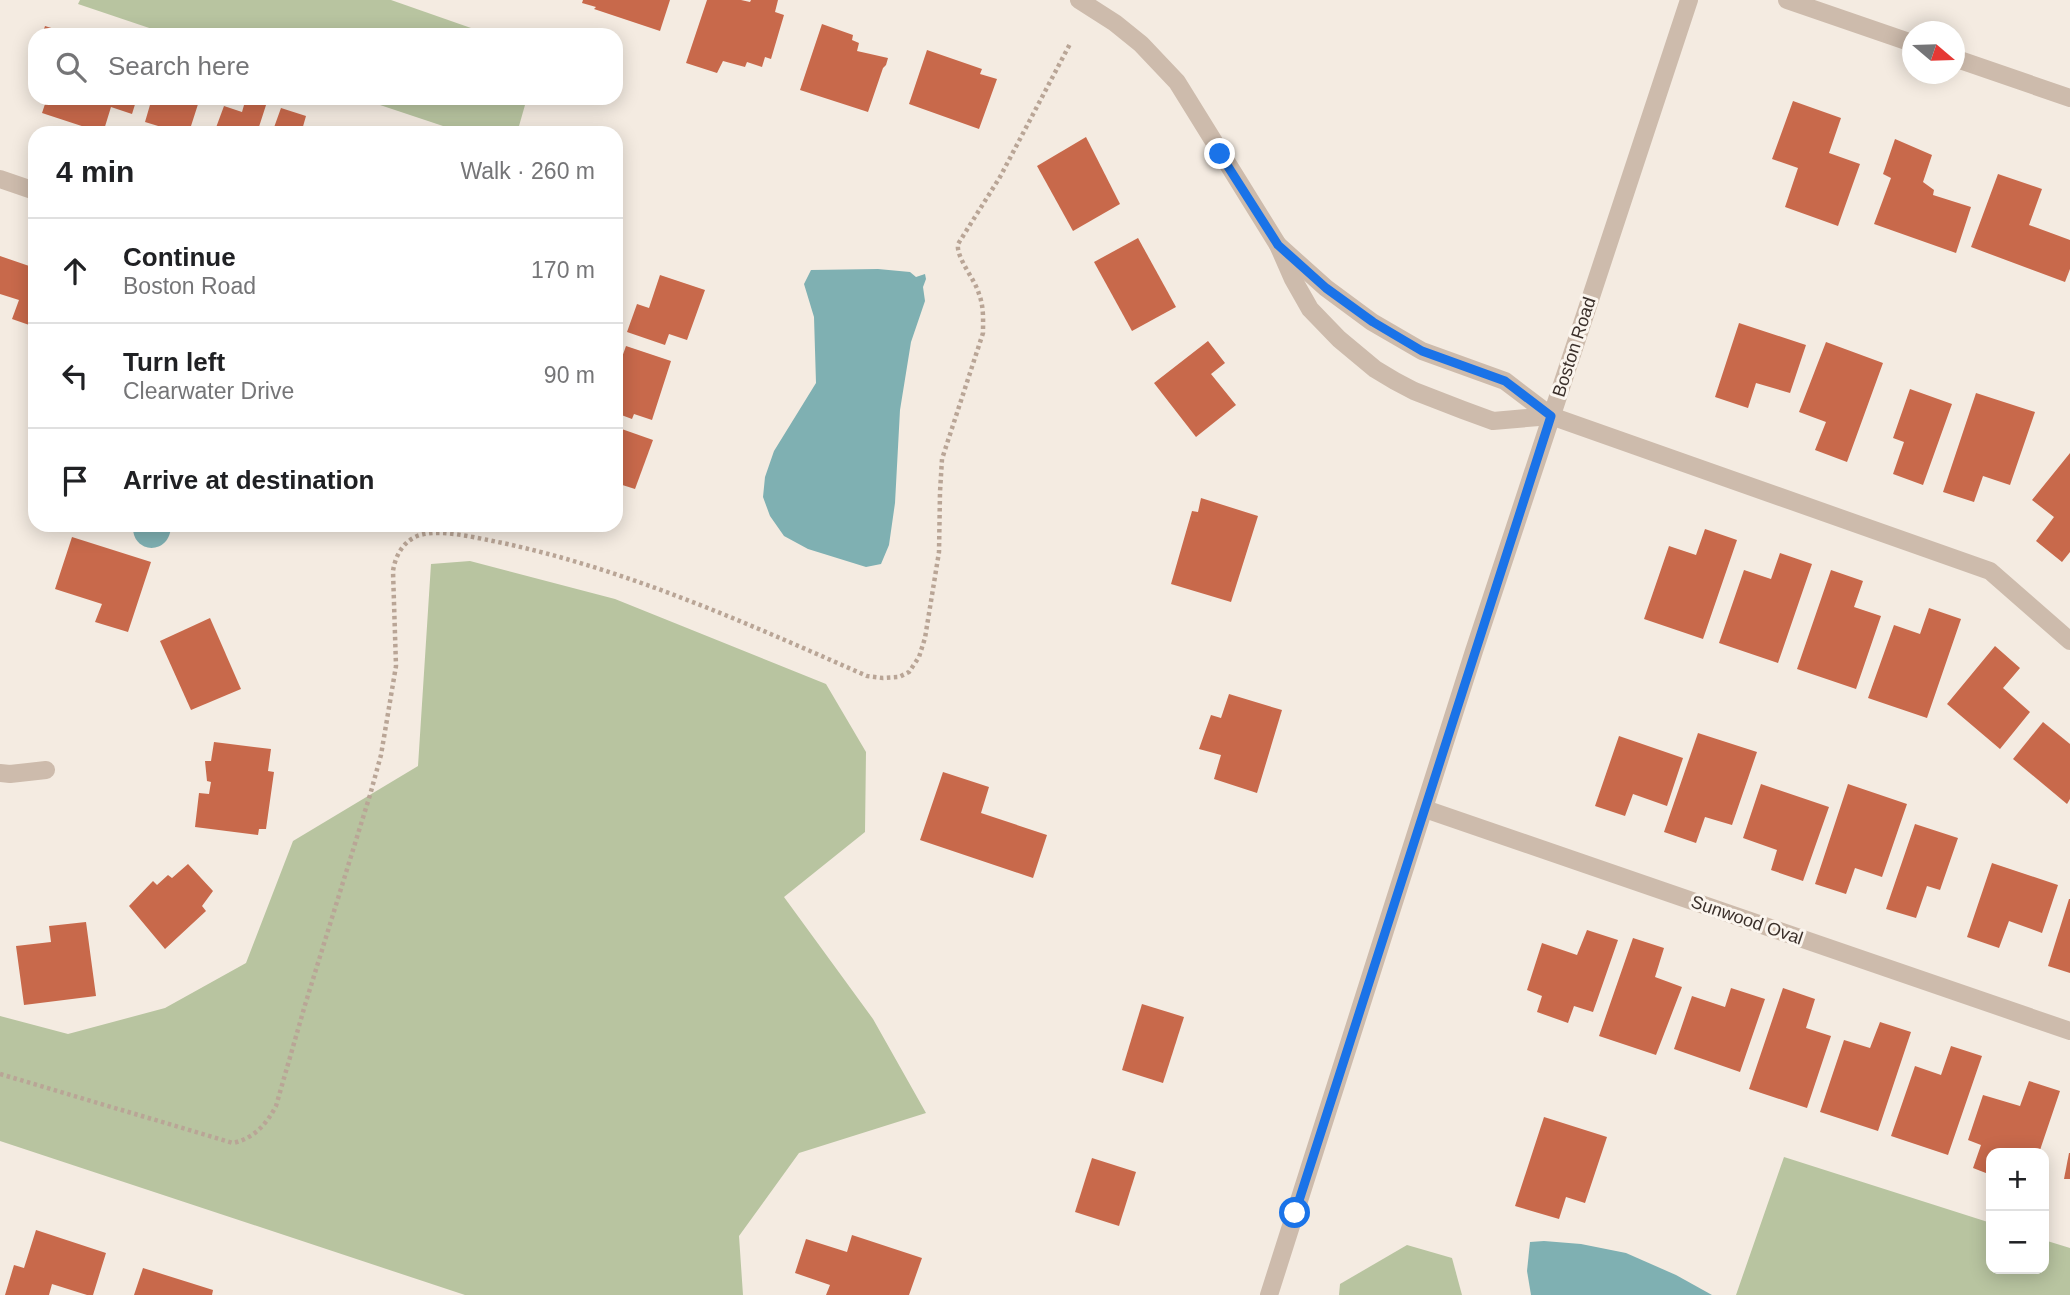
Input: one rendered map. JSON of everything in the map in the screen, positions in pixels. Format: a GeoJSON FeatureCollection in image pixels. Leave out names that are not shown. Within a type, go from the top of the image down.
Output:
{"type":"FeatureCollection","features":[{"type":"Feature","properties":{"kind":"street"},"geometry":{"type":"LineString","coordinates":[[1079,0],[1141,44],[1177,82],[1278,245],[1310,309],[1339,339],[1375,369],[1414,391],[1493,421],[1551,416]]}},
{"type":"Feature","properties":{"kind":"street","name":"Boston Road"},"geometry":{"type":"LineString","coordinates":[[1269,1295],[1551,416],[1689,0]]}},
{"type":"Feature","properties":{"kind":"street"},"geometry":{"type":"LineString","coordinates":[[1787,0],[1902,39]]}},
{"type":"Feature","properties":{"kind":"street"},"geometry":{"type":"LineString","coordinates":[[1965,61],[2070,98]]}},
{"type":"Feature","properties":{"kind":"street"},"geometry":{"type":"LineString","coordinates":[[0,179],[28,189]]}},
{"type":"Feature","properties":{"kind":"street"},"geometry":{"type":"LineString","coordinates":[[1278,245],[1326,288],[1373,322],[1422,351],[1505,381],[1551,416],[1990,571],[2070,641]]}},
{"type":"Feature","properties":{"kind":"street"},"geometry":{"type":"LineString","coordinates":[[0,772],[10,774],[46,769]]}},
{"type":"Feature","properties":{"kind":"street","name":"Sunwood Oval"},"geometry":{"type":"LineString","coordinates":[[1425,809],[2070,1031]]}},
{"type":"Feature","properties":{"kind":"path"},"geometry":{"type":"LineString","coordinates":[[0,1074],[233,1143],[252,1136],[269,1119],[276,1106],[381,755],[396,666],[393,572],[395,558],[414,537],[428,533],[468,536],[558,557],[689,600],[867,676],[899,677],[909,671],[919,657],[925,638],[936,576],[942,458],[982,333],[984,313],[979,294],[957,250],[958,244],[1000,177],[1071,41]]}},
{"type":"Feature","properties":{"kind":"green space"},"geometry":{"type":"Polygon","coordinates":[[[80,0],[391,0],[471,28],[149,28],[78,4],[80,0]]]}},
{"type":"Feature","properties":{"kind":"green space"},"geometry":{"type":"Polygon","coordinates":[[[380,105],[525,105],[519,126],[443,126],[380,105]]]}},
{"type":"Feature","properties":{"kind":"green space"},"geometry":{"type":"Polygon","coordinates":[[[470,561],[615,599],[826,684],[866,752],[865,832],[784,897],[873,1019],[926,1113],[799,1153],[739,1236],[743,1295],[465,1295],[0,1141],[0,1016],[68,1034],[165,1008],[246,963],[293,841],[418,766],[431,564],[470,561]]]}},
{"type":"Feature","properties":{"kind":"green space"},"geometry":{"type":"Polygon","coordinates":[[[1784,1157],[1986,1221],[1986,1274],[2049,1274],[2049,1242],[2070,1248],[2070,1295],[1736,1295],[1784,1157]]]}},
{"type":"Feature","properties":{"kind":"green space"},"geometry":{"type":"Polygon","coordinates":[[[1407,1245],[1452,1258],[1462,1295],[1339,1295],[1340,1284],[1407,1245]]]}},
{"type":"Feature","properties":{"kind":"water"},"geometry":{"type":"Polygon","coordinates":[[[878,269],[910,272],[916,277],[925,274],[926,279],[923,287],[925,301],[911,342],[900,410],[895,503],[889,545],[881,564],[866,567],[808,549],[784,536],[770,516],[763,497],[765,477],[774,451],[816,383],[814,317],[804,284],[811,270],[878,269]]]}},
{"type":"Feature","properties":{"kind":"water"},"geometry":{"type":"Polygon","coordinates":[[[134,532],[170,532],[165,542],[151,548],[138,542],[134,532]]]}},
{"type":"Feature","properties":{"kind":"water"},"geometry":{"type":"Polygon","coordinates":[[[1530,1242],[1581,1244],[1626,1253],[1676,1275],[1712,1295],[1531,1295],[1527,1271],[1530,1242]]]}},
{"type":"Feature","properties":{"kind":"building"},"geometry":{"type":"Polygon","coordinates":[[[583,0],[670,0],[660,31],[594,9],[596,7],[582,3],[583,0]]]}},
{"type":"Feature","properties":{"kind":"building"},"geometry":{"type":"Polygon","coordinates":[[[707,0],[778,0],[775,12],[784,15],[771,59],[765,57],[762,67],[747,62],[745,67],[723,61],[717,73],[686,63],[707,0]]]}},
{"type":"Feature","properties":{"kind":"building"},"geometry":{"type":"Polygon","coordinates":[[[822,24],[853,35],[852,40],[859,43],[857,51],[888,58],[868,112],[800,90],[822,24]]]}},
{"type":"Feature","properties":{"kind":"building"},"geometry":{"type":"Polygon","coordinates":[[[927,50],[982,69],[980,74],[997,79],[979,129],[909,104],[927,50]]]}},
{"type":"Feature","properties":{"kind":"building"},"geometry":{"type":"Polygon","coordinates":[[[1793,101],[1841,118],[1829,153],[1860,164],[1838,226],[1785,207],[1798,168],[1772,159],[1793,101]]]}},
{"type":"Feature","properties":{"kind":"building"},"geometry":{"type":"Polygon","coordinates":[[[45,105],[135,105],[132,114],[111,107],[105,126],[82,126],[42,113],[45,105]]]}},
{"type":"Feature","properties":{"kind":"building"},"geometry":{"type":"Polygon","coordinates":[[[150,105],[198,105],[191,126],[158,126],[145,122],[150,105]]]}},
{"type":"Feature","properties":{"kind":"building"},"geometry":{"type":"Polygon","coordinates":[[[244,105],[266,105],[259,126],[217,126],[224,106],[242,112],[244,105]]]}},
{"type":"Feature","properties":{"kind":"building"},"geometry":{"type":"Polygon","coordinates":[[[281,108],[306,116],[303,126],[275,126],[281,108]]]}},
{"type":"Feature","properties":{"kind":"building"},"geometry":{"type":"Polygon","coordinates":[[[1086,137],[1120,204],[1073,231],[1037,166],[1086,137]]]}},
{"type":"Feature","properties":{"kind":"building"},"geometry":{"type":"Polygon","coordinates":[[[1895,139],[1932,155],[1923,182],[1934,190],[1933,195],[1971,207],[1956,253],[1874,224],[1891,178],[1883,174],[1895,139]]]}},
{"type":"Feature","properties":{"kind":"building"},"geometry":{"type":"Polygon","coordinates":[[[1998,174],[2042,189],[2029,225],[2070,240],[2070,269],[2065,282],[1971,247],[1998,174]]]}},
{"type":"Feature","properties":{"kind":"building"},"geometry":{"type":"Polygon","coordinates":[[[1138,238],[1176,307],[1132,331],[1094,262],[1138,238]]]}},
{"type":"Feature","properties":{"kind":"building"},"geometry":{"type":"Polygon","coordinates":[[[0,256],[28,266],[28,325],[12,319],[19,300],[0,294],[0,256]]]}},
{"type":"Feature","properties":{"kind":"building"},"geometry":{"type":"Polygon","coordinates":[[[660,275],[705,290],[687,340],[669,334],[665,345],[627,332],[637,304],[649,308],[660,275]]]}},
{"type":"Feature","properties":{"kind":"building"},"geometry":{"type":"Polygon","coordinates":[[[1739,323],[1806,345],[1790,393],[1756,383],[1748,408],[1715,397],[1739,323]]]}},
{"type":"Feature","properties":{"kind":"building"},"geometry":{"type":"Polygon","coordinates":[[[1208,341],[1225,363],[1211,374],[1236,405],[1196,437],[1154,383],[1208,341]]]}},
{"type":"Feature","properties":{"kind":"building"},"geometry":{"type":"Polygon","coordinates":[[[1826,342],[1883,363],[1847,462],[1815,450],[1826,422],[1799,412],[1826,342]]]}},
{"type":"Feature","properties":{"kind":"building"},"geometry":{"type":"Polygon","coordinates":[[[626,346],[671,361],[652,420],[634,414],[632,419],[623,416],[623,354],[626,346]]]}},
{"type":"Feature","properties":{"kind":"building"},"geometry":{"type":"Polygon","coordinates":[[[1910,389],[1952,404],[1923,485],[1893,474],[1904,442],[1893,438],[1910,389]]]}},
{"type":"Feature","properties":{"kind":"building"},"geometry":{"type":"Polygon","coordinates":[[[1976,393],[2035,412],[2010,485],[1983,476],[1974,502],[1943,492],[1976,393]]]}},
{"type":"Feature","properties":{"kind":"building"},"geometry":{"type":"Polygon","coordinates":[[[623,429],[653,440],[635,489],[623,485],[623,429]]]}},
{"type":"Feature","properties":{"kind":"building"},"geometry":{"type":"Polygon","coordinates":[[[2070,453],[2070,552],[2062,562],[2036,541],[2054,517],[2032,500],[2070,453]]]}},
{"type":"Feature","properties":{"kind":"building"},"geometry":{"type":"Polygon","coordinates":[[[1201,498],[1258,516],[1231,602],[1171,584],[1192,511],[1198,512],[1201,498]]]}},
{"type":"Feature","properties":{"kind":"building"},"geometry":{"type":"Polygon","coordinates":[[[1705,529],[1737,540],[1703,639],[1644,619],[1669,546],[1696,555],[1705,529]]]}},
{"type":"Feature","properties":{"kind":"building"},"geometry":{"type":"Polygon","coordinates":[[[72,537],[151,562],[128,632],[95,622],[102,604],[55,589],[72,537]]]}},
{"type":"Feature","properties":{"kind":"building"},"geometry":{"type":"Polygon","coordinates":[[[1780,553],[1812,564],[1778,663],[1719,643],[1744,570],[1771,579],[1780,553]]]}},
{"type":"Feature","properties":{"kind":"building"},"geometry":{"type":"Polygon","coordinates":[[[1831,570],[1863,581],[1854,607],[1881,616],[1856,689],[1797,669],[1831,570]]]}},
{"type":"Feature","properties":{"kind":"building"},"geometry":{"type":"Polygon","coordinates":[[[1929,608],[1961,619],[1927,718],[1868,698],[1894,625],[1920,634],[1929,608]]]}},
{"type":"Feature","properties":{"kind":"building"},"geometry":{"type":"Polygon","coordinates":[[[210,618],[241,689],[191,710],[160,641],[210,618]]]}},
{"type":"Feature","properties":{"kind":"building"},"geometry":{"type":"Polygon","coordinates":[[[1995,646],[2020,668],[2003,688],[2030,712],[2000,749],[1947,704],[1995,646]]]}},
{"type":"Feature","properties":{"kind":"building"},"geometry":{"type":"Polygon","coordinates":[[[1229,694],[1282,710],[1257,793],[1214,779],[1221,755],[1199,749],[1211,715],[1221,718],[1229,694]]]}},
{"type":"Feature","properties":{"kind":"building"},"geometry":{"type":"Polygon","coordinates":[[[2043,722],[2070,744],[2070,799],[2067,804],[2013,759],[2043,722]]]}},
{"type":"Feature","properties":{"kind":"building"},"geometry":{"type":"Polygon","coordinates":[[[1698,733],[1757,752],[1732,825],[1705,817],[1696,843],[1664,832],[1698,733]]]}},
{"type":"Feature","properties":{"kind":"building"},"geometry":{"type":"Polygon","coordinates":[[[1619,736],[1683,758],[1667,806],[1633,794],[1625,816],[1595,806],[1619,736]]]}},
{"type":"Feature","properties":{"kind":"building"},"geometry":{"type":"Polygon","coordinates":[[[214,742],[271,749],[268,771],[274,772],[266,829],[259,829],[258,835],[195,827],[199,793],[209,794],[211,782],[207,781],[205,761],[211,761],[214,742]]]}},
{"type":"Feature","properties":{"kind":"building"},"geometry":{"type":"Polygon","coordinates":[[[943,772],[989,787],[981,813],[1047,835],[1033,878],[920,840],[943,772]]]}},
{"type":"Feature","properties":{"kind":"building"},"geometry":{"type":"Polygon","coordinates":[[[1761,784],[1829,807],[1803,881],[1771,870],[1777,850],[1743,838],[1761,784]]]}},
{"type":"Feature","properties":{"kind":"building"},"geometry":{"type":"Polygon","coordinates":[[[1848,784],[1907,804],[1882,877],[1855,868],[1846,894],[1815,884],[1848,784]]]}},
{"type":"Feature","properties":{"kind":"building"},"geometry":{"type":"Polygon","coordinates":[[[1915,824],[1958,838],[1940,890],[1927,886],[1916,918],[1886,909],[1915,824]]]}},
{"type":"Feature","properties":{"kind":"building"},"geometry":{"type":"Polygon","coordinates":[[[1992,863],[2058,885],[2042,933],[2009,921],[1999,948],[1967,937],[1992,863]]]}},
{"type":"Feature","properties":{"kind":"building"},"geometry":{"type":"Polygon","coordinates":[[[188,864],[213,891],[202,906],[206,911],[165,949],[129,906],[153,881],[157,885],[168,875],[172,878],[188,864]]]}},
{"type":"Feature","properties":{"kind":"building"},"geometry":{"type":"Polygon","coordinates":[[[2070,899],[2070,973],[2048,966],[2070,899]]]}},
{"type":"Feature","properties":{"kind":"building"},"geometry":{"type":"Polygon","coordinates":[[[86,922],[96,996],[24,1005],[16,946],[51,942],[49,926],[86,922]]]}},
{"type":"Feature","properties":{"kind":"building"},"geometry":{"type":"Polygon","coordinates":[[[1587,930],[1618,940],[1593,1012],[1574,1006],[1568,1023],[1537,1012],[1542,996],[1527,990],[1542,943],[1577,955],[1587,930]]]}},
{"type":"Feature","properties":{"kind":"building"},"geometry":{"type":"Polygon","coordinates":[[[1633,938],[1664,948],[1655,977],[1682,987],[1656,1055],[1599,1036],[1633,938]]]}},
{"type":"Feature","properties":{"kind":"building"},"geometry":{"type":"Polygon","coordinates":[[[1731,988],[1765,999],[1740,1072],[1674,1049],[1692,996],[1725,1007],[1731,988]]]}},
{"type":"Feature","properties":{"kind":"building"},"geometry":{"type":"Polygon","coordinates":[[[1783,988],[1815,999],[1806,1028],[1831,1036],[1807,1108],[1749,1089],[1783,988]]]}},
{"type":"Feature","properties":{"kind":"building"},"geometry":{"type":"Polygon","coordinates":[[[1142,1004],[1184,1017],[1163,1083],[1122,1070],[1142,1004]]]}},
{"type":"Feature","properties":{"kind":"building"},"geometry":{"type":"Polygon","coordinates":[[[1880,1022],[1911,1032],[1878,1131],[1820,1112],[1844,1040],[1870,1048],[1880,1022]]]}},
{"type":"Feature","properties":{"kind":"building"},"geometry":{"type":"Polygon","coordinates":[[[1951,1046],[1982,1056],[1948,1155],[1891,1136],[1915,1066],[1941,1075],[1951,1046]]]}},
{"type":"Feature","properties":{"kind":"building"},"geometry":{"type":"Polygon","coordinates":[[[2029,1081],[2060,1091],[2041,1148],[1986,1148],[1986,1173],[1973,1168],[1981,1145],[1968,1140],[1983,1095],[2020,1106],[2029,1081]]]}},
{"type":"Feature","properties":{"kind":"building"},"geometry":{"type":"Polygon","coordinates":[[[1544,1117],[1607,1137],[1585,1203],[1566,1197],[1559,1219],[1515,1206],[1544,1117]]]}},
{"type":"Feature","properties":{"kind":"building"},"geometry":{"type":"Polygon","coordinates":[[[2069,1153],[2070,1179],[2064,1179],[2069,1153]]]}},
{"type":"Feature","properties":{"kind":"building"},"geometry":{"type":"Polygon","coordinates":[[[1092,1158],[1136,1172],[1119,1226],[1075,1212],[1092,1158]]]}},
{"type":"Feature","properties":{"kind":"building"},"geometry":{"type":"Polygon","coordinates":[[[36,1230],[106,1253],[93,1295],[52,1284],[49,1295],[5,1295],[14,1265],[24,1268],[36,1230]]]}},
{"type":"Feature","properties":{"kind":"building"},"geometry":{"type":"Polygon","coordinates":[[[852,1235],[922,1258],[909,1295],[826,1295],[830,1285],[795,1273],[806,1239],[847,1252],[852,1235]]]}},
{"type":"Feature","properties":{"kind":"building"},"geometry":{"type":"Polygon","coordinates":[[[143,1268],[213,1290],[212,1295],[134,1295],[143,1268]]]}},
{"type":"Feature","properties":{"kind":"route"},"geometry":{"type":"LineString","coordinates":[[1220,154],[1278,245],[1326,288],[1373,322],[1422,351],[1505,381],[1551,416],[1295,1213]]}}]}
